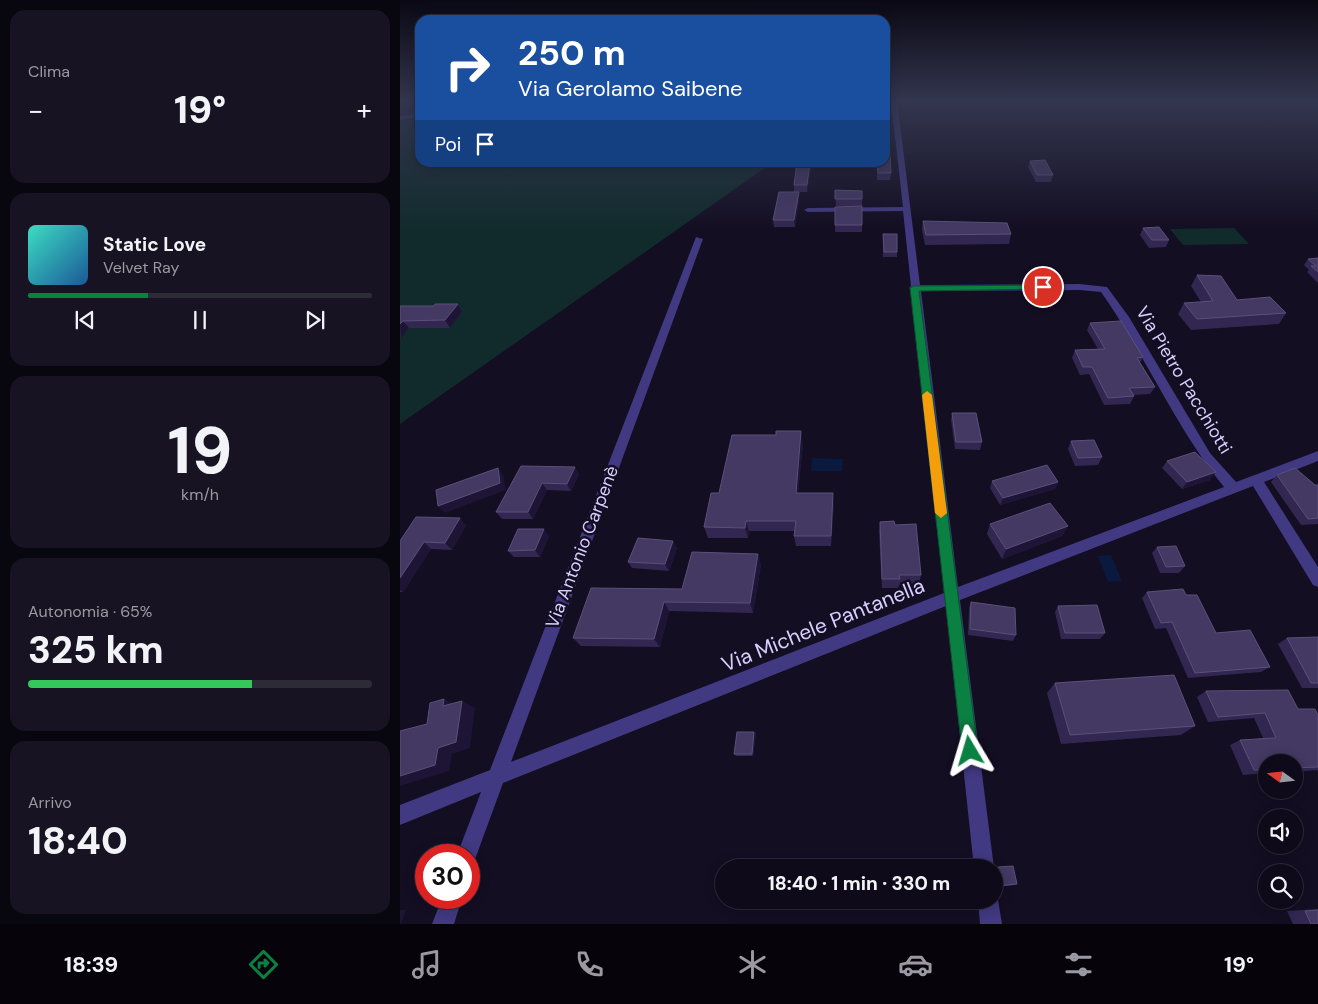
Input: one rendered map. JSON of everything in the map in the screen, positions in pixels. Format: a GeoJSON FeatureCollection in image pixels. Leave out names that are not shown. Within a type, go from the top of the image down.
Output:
{"type":"FeatureCollection","features":[{"type":"Feature","properties":{"kind":"street"},"geometry":{"type":"LineString","coordinates":[[899,144],[914,288],[983,859]]}},
{"type":"Feature","properties":{"kind":"street"},"geometry":{"type":"LineString","coordinates":[[808,210],[906,209]]}},
{"type":"Feature","properties":{"kind":"street","name":"Via Antonio Carpenè"},"geometry":{"type":"LineString","coordinates":[[471,844],[699,240]]}},
{"type":"Feature","properties":{"kind":"street","name":"Via Pietro Pacchiotti"},"geometry":{"type":"LineString","coordinates":[[914,288],[1080,287],[1104,289],[1124,317],[1206,456],[1234,489]]}},
{"type":"Feature","properties":{"kind":"street","name":"Via Michele Pantanella"},"geometry":{"type":"LineString","coordinates":[[400,815],[951,596],[1257,481],[1318,456]]}},
{"type":"Feature","properties":{"kind":"street"},"geometry":{"type":"LineString","coordinates":[[1257,481],[1318,580]]}},
{"type":"Feature","properties":{"kind":"street"},"geometry":{"type":"LineString","coordinates":[[443,924],[448,909]]}},
{"type":"Feature","properties":{"kind":"street"},"geometry":{"type":"LineString","coordinates":[[989,909],[991,924]]}},
{"type":"Feature","properties":{"kind":"green space"},"geometry":{"type":"Polygon","coordinates":[[[400,144],[415,144],[415,167],[766,167],[400,424],[400,144]]]}},
{"type":"Feature","properties":{"kind":"green space"},"geometry":{"type":"Polygon","coordinates":[[[1234,228],[1249,244],[1183,245],[1170,229],[1234,228]]]}},
{"type":"Feature","properties":{"kind":"water"},"geometry":{"type":"Polygon","coordinates":[[[812,458],[843,459],[842,471],[811,471],[812,458]]]}},
{"type":"Feature","properties":{"kind":"water"},"geometry":{"type":"Polygon","coordinates":[[[1111,555],[1122,581],[1108,582],[1098,556],[1111,555]]]}},
{"type":"Feature","properties":{"kind":"building"},"geometry":{"type":"Polygon","coordinates":[[[890,154],[891,173],[878,173],[877,167],[890,167],[890,154]]]}},
{"type":"Feature","properties":{"kind":"building"},"geometry":{"type":"Polygon","coordinates":[[[1045,160],[1053,175],[1037,175],[1030,161],[1045,160]]]}},
{"type":"Feature","properties":{"kind":"building"},"geometry":{"type":"Polygon","coordinates":[[[796,167],[809,167],[807,185],[794,185],[796,167]]]}},
{"type":"Feature","properties":{"kind":"building"},"geometry":{"type":"Polygon","coordinates":[[[835,190],[862,191],[862,199],[835,199],[835,190]]]}},
{"type":"Feature","properties":{"kind":"building"},"geometry":{"type":"Polygon","coordinates":[[[779,192],[799,192],[794,220],[773,220],[779,192]]]}},
{"type":"Feature","properties":{"kind":"building"},"geometry":{"type":"Polygon","coordinates":[[[862,206],[862,225],[835,225],[835,207],[862,206]]]}},
{"type":"Feature","properties":{"kind":"building"},"geometry":{"type":"Polygon","coordinates":[[[923,221],[1007,223],[1011,234],[926,235],[923,221]]]}},
{"type":"Feature","properties":{"kind":"building"},"geometry":{"type":"Polygon","coordinates":[[[1159,227],[1169,240],[1152,240],[1143,228],[1159,227]]]}},
{"type":"Feature","properties":{"kind":"building"},"geometry":{"type":"Polygon","coordinates":[[[883,234],[897,234],[897,252],[884,252],[883,234]]]}},
{"type":"Feature","properties":{"kind":"building"},"geometry":{"type":"Polygon","coordinates":[[[1318,258],[1318,272],[1311,266],[1316,266],[1308,259],[1318,258]]]}},
{"type":"Feature","properties":{"kind":"building"},"geometry":{"type":"Polygon","coordinates":[[[1197,275],[1221,276],[1237,300],[1270,297],[1286,313],[1197,319],[1184,303],[1213,301],[1197,275]]]}},
{"type":"Feature","properties":{"kind":"building"},"geometry":{"type":"Polygon","coordinates":[[[435,304],[458,304],[445,320],[403,321],[400,324],[400,306],[434,306],[435,304]]]}},
{"type":"Feature","properties":{"kind":"building"},"geometry":{"type":"Polygon","coordinates":[[[1121,321],[1143,357],[1137,358],[1155,387],[1129,388],[1134,396],[1108,398],[1092,367],[1083,367],[1075,350],[1105,349],[1090,323],[1121,321]]]}},
{"type":"Feature","properties":{"kind":"building"},"geometry":{"type":"Polygon","coordinates":[[[952,413],[976,413],[982,442],[956,442],[952,413]]]}},
{"type":"Feature","properties":{"kind":"building"},"geometry":{"type":"Polygon","coordinates":[[[776,431],[801,431],[796,493],[833,493],[831,536],[794,536],[796,521],[746,521],[745,528],[704,527],[711,493],[719,493],[732,435],[776,435],[776,431]]]}},
{"type":"Feature","properties":{"kind":"building"},"geometry":{"type":"Polygon","coordinates":[[[1094,440],[1102,457],[1078,458],[1071,441],[1094,440]]]}},
{"type":"Feature","properties":{"kind":"building"},"geometry":{"type":"Polygon","coordinates":[[[1195,452],[1216,472],[1187,482],[1167,461],[1195,452]]]}},
{"type":"Feature","properties":{"kind":"building"},"geometry":{"type":"Polygon","coordinates":[[[1047,465],[1058,482],[1003,498],[992,481],[1047,465]]]}},
{"type":"Feature","properties":{"kind":"building"},"geometry":{"type":"Polygon","coordinates":[[[521,466],[575,467],[567,484],[542,483],[528,512],[496,512],[521,466]]]}},
{"type":"Feature","properties":{"kind":"building"},"geometry":{"type":"Polygon","coordinates":[[[498,468],[500,483],[438,506],[436,490],[498,468]]]}},
{"type":"Feature","properties":{"kind":"building"},"geometry":{"type":"Polygon","coordinates":[[[1295,468],[1315,485],[1318,485],[1318,518],[1308,519],[1277,475],[1295,468]]]}},
{"type":"Feature","properties":{"kind":"building"},"geometry":{"type":"Polygon","coordinates":[[[1050,503],[1068,526],[1006,549],[990,524],[1050,503]]]}},
{"type":"Feature","properties":{"kind":"building"},"geometry":{"type":"Polygon","coordinates":[[[416,517],[460,518],[445,543],[424,542],[400,578],[400,541],[416,517]]]}},
{"type":"Feature","properties":{"kind":"building"},"geometry":{"type":"Polygon","coordinates":[[[894,521],[895,525],[916,524],[921,575],[899,575],[900,579],[882,579],[880,522],[894,521]]]}},
{"type":"Feature","properties":{"kind":"building"},"geometry":{"type":"Polygon","coordinates":[[[518,529],[544,529],[535,550],[508,551],[518,529]]]}},
{"type":"Feature","properties":{"kind":"building"},"geometry":{"type":"Polygon","coordinates":[[[638,538],[673,541],[665,564],[628,562],[638,538]]]}},
{"type":"Feature","properties":{"kind":"building"},"geometry":{"type":"Polygon","coordinates":[[[1176,546],[1185,566],[1166,567],[1157,547],[1176,546]]]}},
{"type":"Feature","properties":{"kind":"building"},"geometry":{"type":"Polygon","coordinates":[[[692,552],[758,554],[750,603],[664,602],[654,639],[573,638],[591,588],[682,589],[692,552]]]}},
{"type":"Feature","properties":{"kind":"building"},"geometry":{"type":"Polygon","coordinates":[[[1183,589],[1186,595],[1197,595],[1216,633],[1250,630],[1270,667],[1195,673],[1172,622],[1161,623],[1147,592],[1183,589]]]}},
{"type":"Feature","properties":{"kind":"building"},"geometry":{"type":"Polygon","coordinates":[[[971,602],[1015,608],[1016,635],[970,629],[971,602]]]}},
{"type":"Feature","properties":{"kind":"building"},"geometry":{"type":"Polygon","coordinates":[[[1097,605],[1105,633],[1065,633],[1058,606],[1097,605]]]}},
{"type":"Feature","properties":{"kind":"building"},"geometry":{"type":"Polygon","coordinates":[[[1318,637],[1318,683],[1311,683],[1287,638],[1318,637]]]}},
{"type":"Feature","properties":{"kind":"building"},"geometry":{"type":"Polygon","coordinates":[[[1174,675],[1195,726],[1070,735],[1055,683],[1174,675]]]}},
{"type":"Feature","properties":{"kind":"building"},"geometry":{"type":"Polygon","coordinates":[[[1288,690],[1298,709],[1315,709],[1318,715],[1318,767],[1303,768],[1303,754],[1258,754],[1258,770],[1254,770],[1240,740],[1276,738],[1265,713],[1218,717],[1206,691],[1288,690]]]}},
{"type":"Feature","properties":{"kind":"building"},"geometry":{"type":"Polygon","coordinates":[[[444,699],[443,706],[462,701],[456,742],[438,748],[435,765],[400,776],[400,731],[427,724],[430,703],[444,699]]]}},
{"type":"Feature","properties":{"kind":"building"},"geometry":{"type":"Polygon","coordinates":[[[737,732],[754,732],[752,754],[734,754],[737,732]]]}},
{"type":"Feature","properties":{"kind":"building"},"geometry":{"type":"Polygon","coordinates":[[[1013,866],[1017,884],[1003,885],[1003,867],[1013,866]]]}},
{"type":"Feature","properties":{"kind":"building"},"geometry":{"type":"Polygon","coordinates":[[[1318,910],[1318,924],[1311,924],[1305,911],[1318,910]]]}},
{"type":"Feature","properties":{"kind":"slow traffic"},"geometry":{"type":"LineString","coordinates":[[927,395],[941,513]]}},
{"type":"Feature","properties":{"kind":"route"},"geometry":{"type":"LineString","coordinates":[[970,751],[914,288],[1043,287]]}}]}
